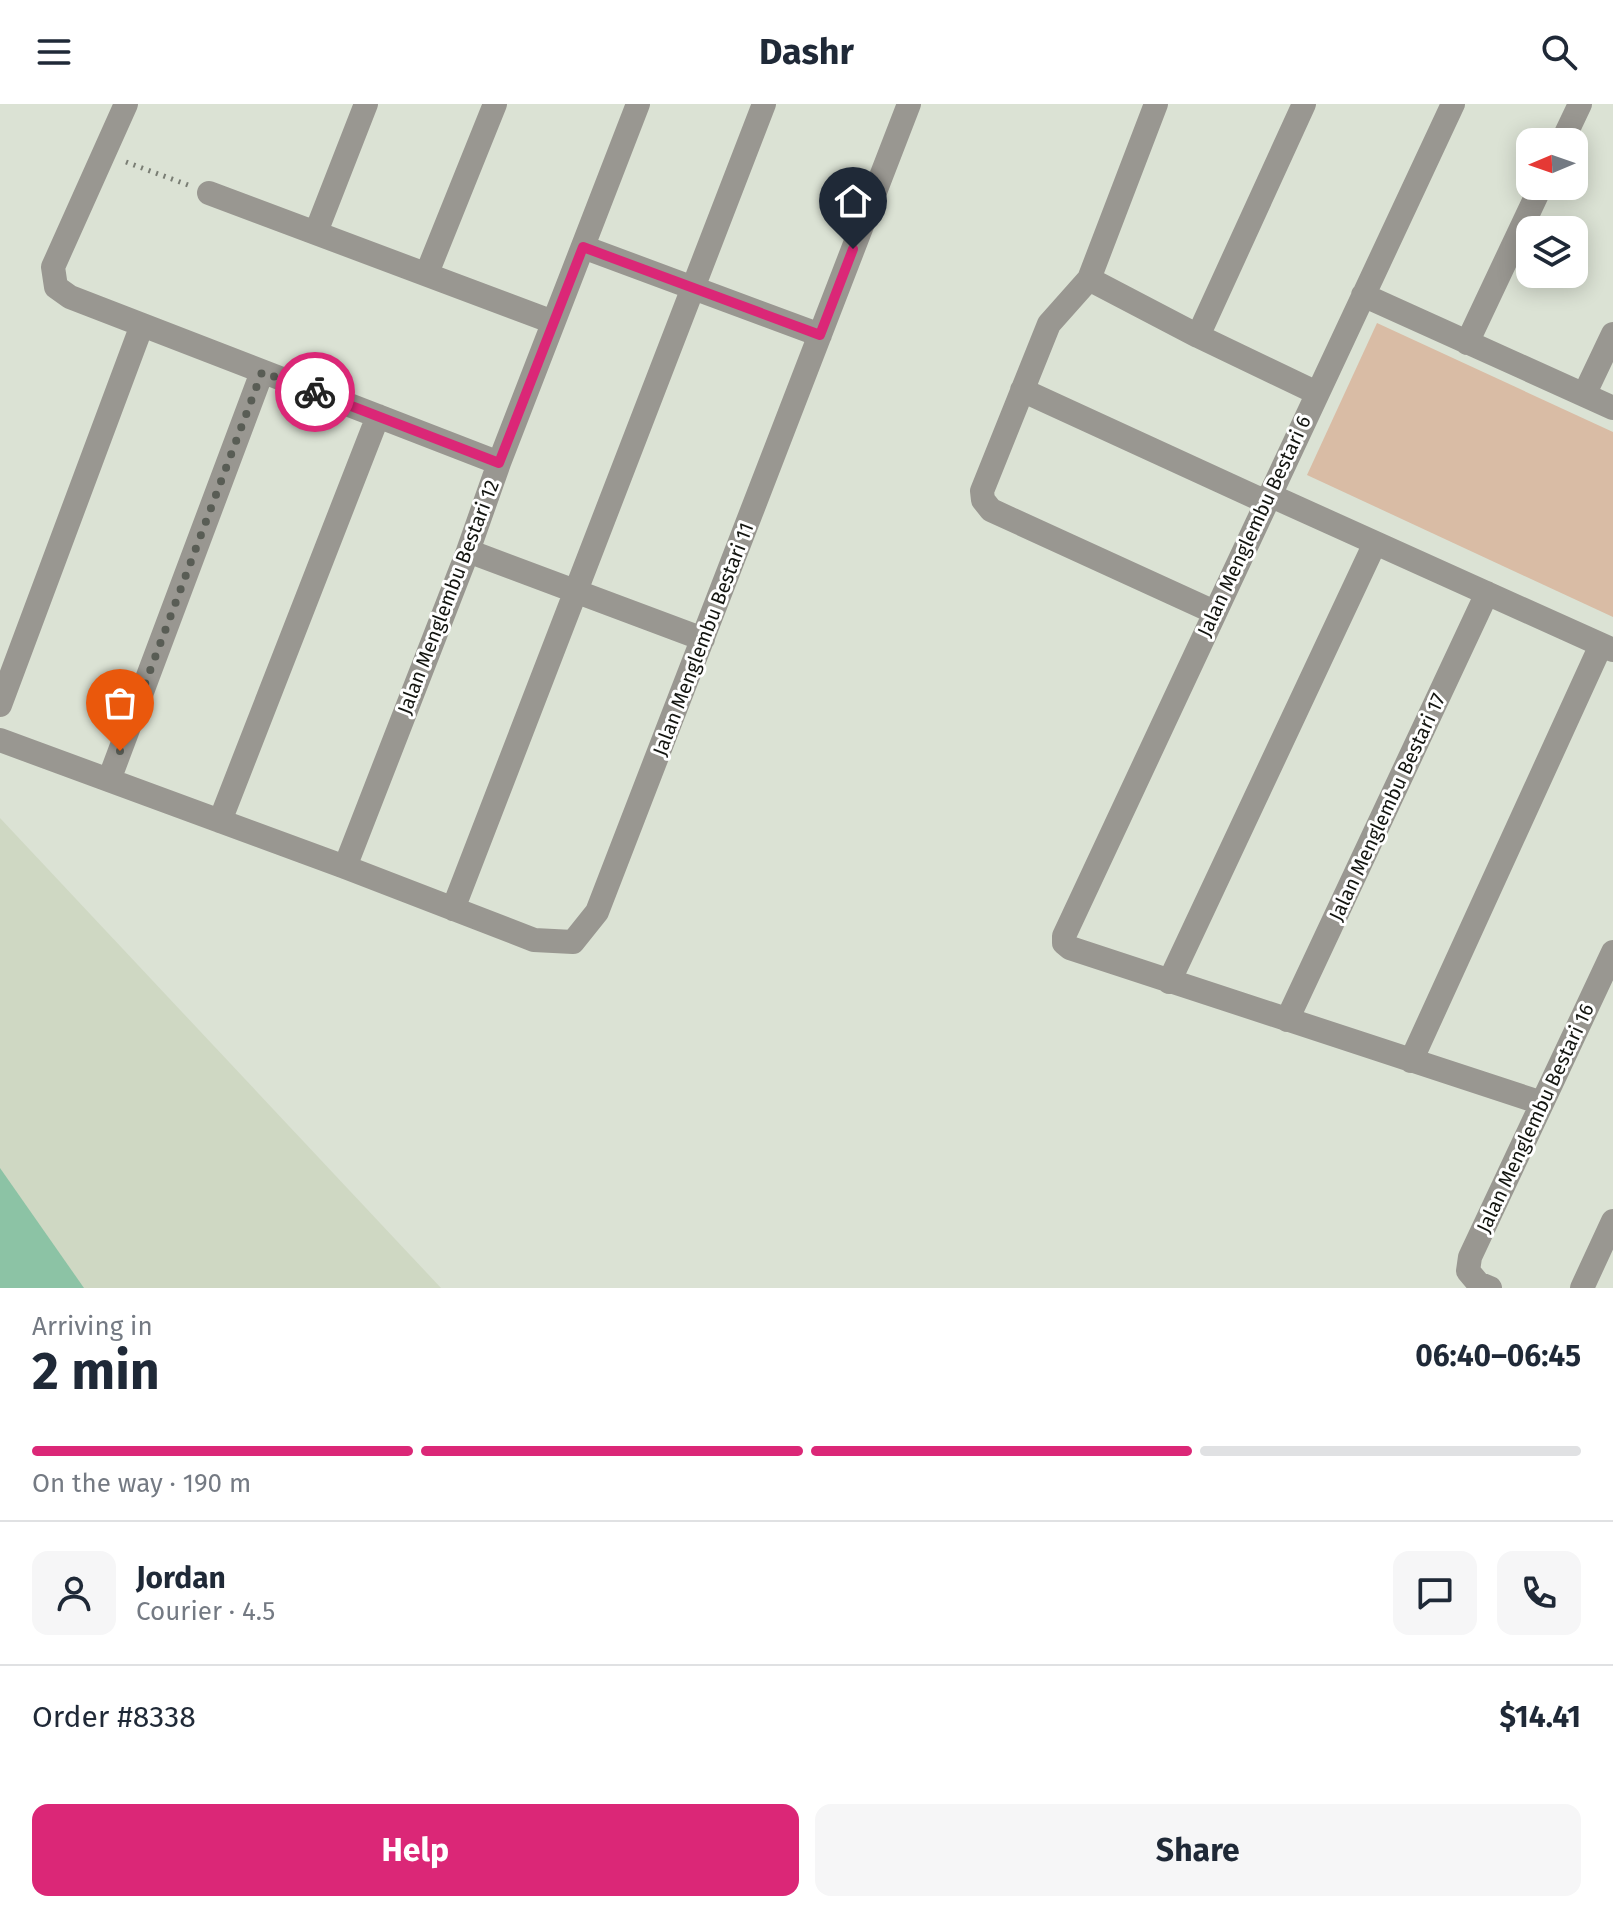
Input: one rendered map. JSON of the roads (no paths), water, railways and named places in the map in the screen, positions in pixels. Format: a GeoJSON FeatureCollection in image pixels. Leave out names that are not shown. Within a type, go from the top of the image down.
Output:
{"type":"FeatureCollection","features":[{"type":"Feature","properties":{"kind":"street"},"geometry":{"type":"LineString","coordinates":[[126,104],[53,267],[56,287],[70,297],[499,463]]}},
{"type":"Feature","properties":{"kind":"street"},"geometry":{"type":"LineString","coordinates":[[316,232],[366,104]]}},
{"type":"Feature","properties":{"kind":"street"},"geometry":{"type":"LineString","coordinates":[[427,273],[495,104]]}},
{"type":"Feature","properties":{"kind":"street","name":"Jalan Menglembu Bestari 12"},"geometry":{"type":"LineString","coordinates":[[345,867],[638,104]]}},
{"type":"Feature","properties":{"kind":"street"},"geometry":{"type":"LineString","coordinates":[[453,909],[764,104]]}},
{"type":"Feature","properties":{"kind":"street","name":"Jalan Menglembu Bestari 11"},"geometry":{"type":"LineString","coordinates":[[0,740],[534,940],[573,942],[597,912],[909,104]]}},
{"type":"Feature","properties":{"kind":"street"},"geometry":{"type":"LineString","coordinates":[[1156,104],[1089,279],[1049,324],[982,491],[983,500],[991,510],[1214,612]]}},
{"type":"Feature","properties":{"kind":"street"},"geometry":{"type":"LineString","coordinates":[[1198,336],[1304,104]]}},
{"type":"Feature","properties":{"kind":"street","name":"Jalan Menglembu Bestari 6"},"geometry":{"type":"LineString","coordinates":[[1169,982],[1070,948],[1064,943],[1064,936],[1453,104]]}},
{"type":"Feature","properties":{"kind":"street"},"geometry":{"type":"LineString","coordinates":[[1569,128],[1580,104]]}},
{"type":"Feature","properties":{"kind":"street"},"geometry":{"type":"LineString","coordinates":[[209,193],[553,322]]}},
{"type":"Feature","properties":{"kind":"street"},"geometry":{"type":"LineString","coordinates":[[1467,343],[1534,200]]}},
{"type":"Feature","properties":{"kind":"street"},"geometry":{"type":"LineString","coordinates":[[583,247],[820,335]]}},
{"type":"Feature","properties":{"kind":"street"},"geometry":{"type":"LineString","coordinates":[[1089,279],[1317,393]]}},
{"type":"Feature","properties":{"kind":"street"},"geometry":{"type":"LineString","coordinates":[[1363,295],[1613,408]]}},
{"type":"Feature","properties":{"kind":"street"},"geometry":{"type":"LineString","coordinates":[[0,705],[142,325]]}},
{"type":"Feature","properties":{"kind":"street"},"geometry":{"type":"LineString","coordinates":[[1584,395],[1613,334]]}},
{"type":"Feature","properties":{"kind":"street"},"geometry":{"type":"LineString","coordinates":[[109,780],[262,372]]}},
{"type":"Feature","properties":{"kind":"street"},"geometry":{"type":"LineString","coordinates":[[1022,390],[1375,543],[1607,648],[1411,1061]]}},
{"type":"Feature","properties":{"kind":"street"},"geometry":{"type":"LineString","coordinates":[[220,821],[378,416]]}},
{"type":"Feature","properties":{"kind":"street"},"geometry":{"type":"LineString","coordinates":[[1375,543],[1169,982],[1542,1103]]}},
{"type":"Feature","properties":{"kind":"street"},"geometry":{"type":"LineString","coordinates":[[468,551],[703,639]]}},
{"type":"Feature","properties":{"kind":"street","name":"Jalan Menglembu Bestari 17"},"geometry":{"type":"LineString","coordinates":[[1287,1020],[1487,593]]}},
{"type":"Feature","properties":{"kind":"street","name":"Jalan Menglembu Bestari 16"},"geometry":{"type":"LineString","coordinates":[[1484,1285],[1468,1271],[1470,1257],[1613,952]]}},
{"type":"Feature","properties":{"kind":"street"},"geometry":{"type":"LineString","coordinates":[[1582,1288],[1613,1221]]}}]}
